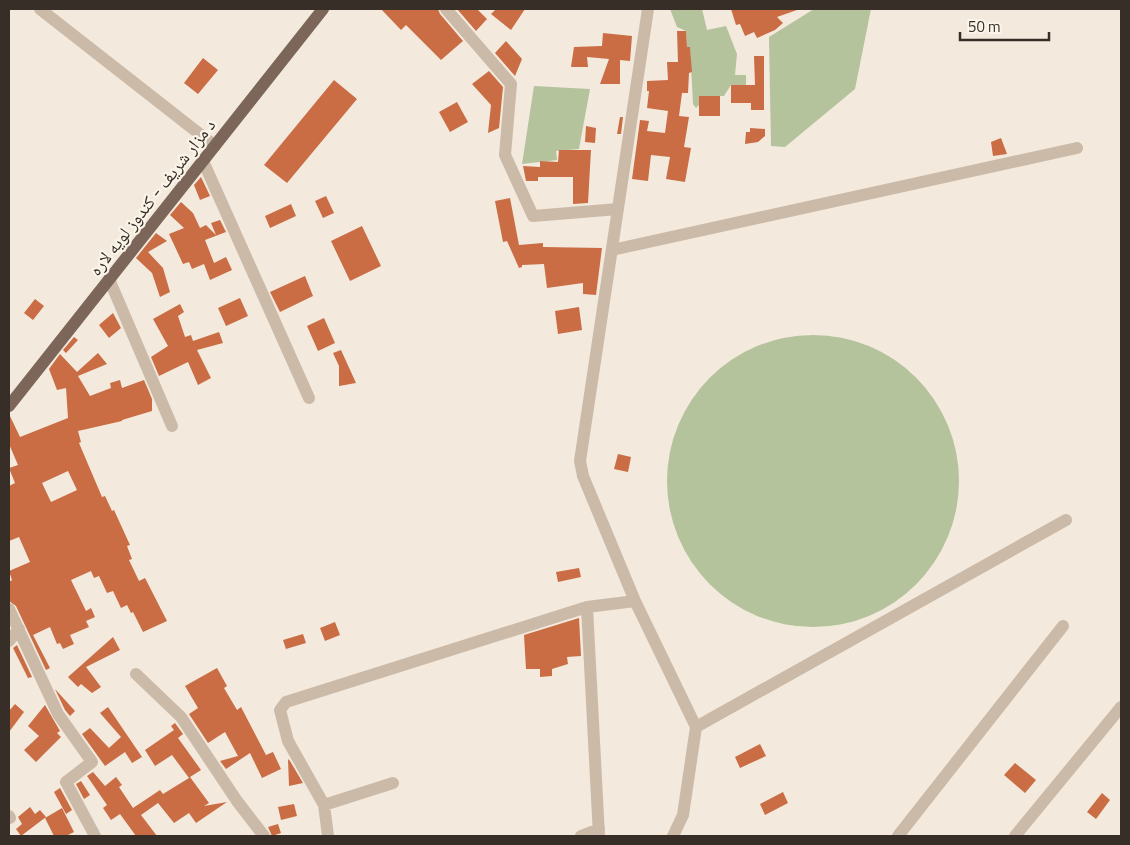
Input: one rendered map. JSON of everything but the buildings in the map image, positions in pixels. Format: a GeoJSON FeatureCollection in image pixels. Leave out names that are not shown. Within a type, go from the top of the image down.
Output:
{"type":"FeatureCollection","features":[{"type":"Feature","properties":{"kind":"main road","name":"د مزار شریف - کندوز لویه لاره"},"geometry":{"type":"LineString","coordinates":[[9,406],[323,9]]}},
{"type":"Feature","properties":{"kind":"street"},"geometry":{"type":"LineString","coordinates":[[40,9],[215,146]]}},
{"type":"Feature","properties":{"kind":"street"},"geometry":{"type":"LineString","coordinates":[[446,9],[511,84],[505,155],[533,216],[618,208]]}},
{"type":"Feature","properties":{"kind":"street"},"geometry":{"type":"LineString","coordinates":[[648,9],[580,461],[583,476],[635,601],[696,727],[683,815],[674,836]]}},
{"type":"Feature","properties":{"kind":"street"},"geometry":{"type":"LineString","coordinates":[[612,250],[1077,148]]}},
{"type":"Feature","properties":{"kind":"street"},"geometry":{"type":"LineString","coordinates":[[203,161],[310,398]]}},
{"type":"Feature","properties":{"kind":"street"},"geometry":{"type":"LineString","coordinates":[[109,279],[172,426]]}},
{"type":"Feature","properties":{"kind":"street"},"geometry":{"type":"LineString","coordinates":[[696,727],[1066,520]]}},
{"type":"Feature","properties":{"kind":"street"},"geometry":{"type":"LineString","coordinates":[[328,836],[324,805],[288,741],[280,710],[286,702],[588,607],[635,601]]}},
{"type":"Feature","properties":{"kind":"street"},"geometry":{"type":"LineString","coordinates":[[581,836],[599,833],[588,607]]}},
{"type":"Feature","properties":{"kind":"street"},"geometry":{"type":"LineString","coordinates":[[9,609],[58,714],[92,762],[66,782],[95,836]]}},
{"type":"Feature","properties":{"kind":"street"},"geometry":{"type":"LineString","coordinates":[[898,836],[1063,626]]}},
{"type":"Feature","properties":{"kind":"street"},"geometry":{"type":"LineString","coordinates":[[9,641],[19,629]]}},
{"type":"Feature","properties":{"kind":"street"},"geometry":{"type":"LineString","coordinates":[[136,674],[180,717],[237,801],[264,836]]}},
{"type":"Feature","properties":{"kind":"street"},"geometry":{"type":"LineString","coordinates":[[1015,836],[1121,707]]}},
{"type":"Feature","properties":{"kind":"street"},"geometry":{"type":"LineString","coordinates":[[324,805],[393,783]]}},
{"type":"Feature","properties":{"kind":"green space"},"geometry":{"type":"Polygon","coordinates":[[[670,9],[702,9],[707,30],[726,26],[737,54],[735,75],[746,75],[746,85],[731,85],[724,96],[699,96],[699,105],[696,108],[693,104],[690,47],[687,47],[686,31],[677,27],[670,9]]]}},
{"type":"Feature","properties":{"kind":"green space"},"geometry":{"type":"Polygon","coordinates":[[[814,9],[871,9],[855,89],[785,147],[771,146],[769,37],[814,9]]]}},
{"type":"Feature","properties":{"kind":"green space"},"geometry":{"type":"Polygon","coordinates":[[[534,86],[590,89],[579,149],[556,151],[557,160],[522,164],[534,86]]]}},
{"type":"Feature","properties":{"kind":"green space"},"geometry":{"type":"Polygon","coordinates":[[[813,335],[855,341],[882,352],[906,368],[926,388],[942,412],[953,439],[959,481],[953,523],[942,550],[926,574],[906,594],[882,610],[855,621],[813,627],[771,621],[744,610],[720,594],[700,574],[684,550],[673,523],[667,481],[673,439],[684,412],[700,388],[720,368],[744,352],[771,341],[813,335]]]}}]}
